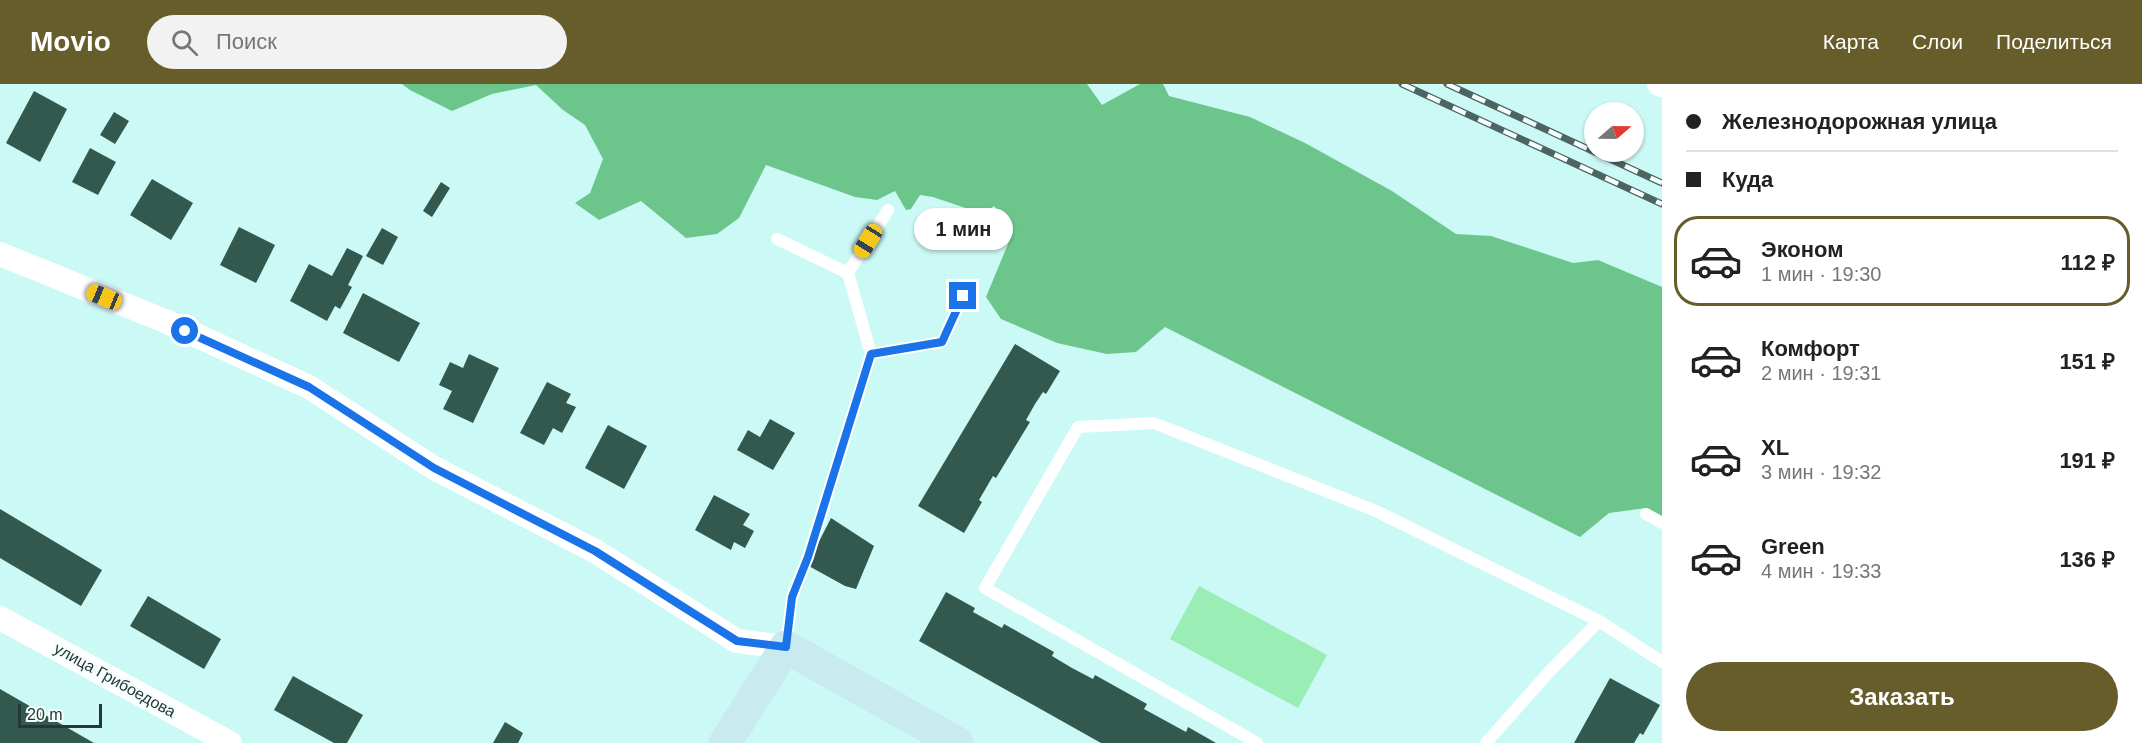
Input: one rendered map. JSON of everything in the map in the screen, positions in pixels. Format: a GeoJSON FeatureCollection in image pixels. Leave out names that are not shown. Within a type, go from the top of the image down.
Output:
{"type":"FeatureCollection","features":[{"type":"Feature","properties":{"kind":"main road"},"geometry":{"type":"LineString","coordinates":[[725,743],[786,647],[957,743]]}},
{"type":"Feature","properties":{"kind":"street"},"geometry":{"type":"LineString","coordinates":[[0,254],[165,321],[309,387],[434,468],[595,551],[737,641],[786,647]]}},
{"type":"Feature","properties":{"kind":"street","name":"улица Грибоедова"},"geometry":{"type":"LineString","coordinates":[[0,618],[230,743]]}},
{"type":"Feature","properties":{"kind":"lane"},"geometry":{"type":"LineString","coordinates":[[786,647],[792,597],[808,557],[871,354],[848,273],[888,210]]}},
{"type":"Feature","properties":{"kind":"lane"},"geometry":{"type":"LineString","coordinates":[[777,239],[848,273]]}},
{"type":"Feature","properties":{"kind":"lane"},"geometry":{"type":"LineString","coordinates":[[871,354],[942,342],[963,296]]}},
{"type":"Feature","properties":{"kind":"lane"},"geometry":{"type":"LineString","coordinates":[[1257,743],[985,588],[1078,427],[1154,423],[1376,511],[1599,621],[1662,662]]}},
{"type":"Feature","properties":{"kind":"lane"},"geometry":{"type":"LineString","coordinates":[[1646,514],[1662,523]]}},
{"type":"Feature","properties":{"kind":"lane"},"geometry":{"type":"LineString","coordinates":[[1486,743],[1549,672],[1599,621]]}},
{"type":"Feature","properties":{"kind":"green space"},"geometry":{"type":"Polygon","coordinates":[[[402,84],[1087,84],[1102,105],[1140,84],[1163,84],[1169,96],[1250,117],[1305,143],[1392,191],[1456,234],[1491,236],[1573,263],[1598,260],[1662,287],[1662,518],[1646,508],[1609,513],[1580,537],[1165,327],[1136,352],[1107,354],[1057,343],[1001,319],[986,297],[1013,232],[994,206],[983,214],[933,197],[920,195],[911,209],[906,210],[895,191],[877,200],[855,197],[766,165],[739,218],[717,234],[686,238],[641,201],[599,220],[575,203],[590,193],[603,159],[585,125],[563,110],[536,85],[492,94],[452,111],[402,84]]]}},
{"type":"Feature","properties":{"kind":"green space"},"geometry":{"type":"Polygon","coordinates":[[[1199,586],[1327,655],[1298,708],[1170,639],[1199,586]]]}},
{"type":"Feature","properties":{"kind":"building"},"geometry":{"type":"Polygon","coordinates":[[[34,91],[67,109],[40,162],[6,143],[34,91]]]}},
{"type":"Feature","properties":{"kind":"building"},"geometry":{"type":"Polygon","coordinates":[[[114,112],[129,121],[115,144],[100,135],[114,112]]]}},
{"type":"Feature","properties":{"kind":"building"},"geometry":{"type":"Polygon","coordinates":[[[90,148],[116,162],[98,195],[72,182],[90,148]]]}},
{"type":"Feature","properties":{"kind":"building"},"geometry":{"type":"Polygon","coordinates":[[[152,179],[193,203],[171,240],[130,215],[152,179]]]}},
{"type":"Feature","properties":{"kind":"building"},"geometry":{"type":"Polygon","coordinates":[[[441,182],[450,188],[432,217],[423,211],[441,182]]]}},
{"type":"Feature","properties":{"kind":"building"},"geometry":{"type":"Polygon","coordinates":[[[239,227],[275,245],[256,283],[220,265],[239,227]]]}},
{"type":"Feature","properties":{"kind":"building"},"geometry":{"type":"Polygon","coordinates":[[[382,228],[398,237],[383,265],[366,256],[382,228]]]}},
{"type":"Feature","properties":{"kind":"building"},"geometry":{"type":"Polygon","coordinates":[[[347,248],[363,256],[348,285],[352,287],[340,309],[335,306],[327,321],[290,301],[309,264],[332,276],[347,248]]]}},
{"type":"Feature","properties":{"kind":"building"},"geometry":{"type":"Polygon","coordinates":[[[363,293],[420,323],[399,362],[343,333],[363,293]]]}},
{"type":"Feature","properties":{"kind":"building"},"geometry":{"type":"Polygon","coordinates":[[[1015,344],[1060,371],[1046,394],[1043,392],[1035,404],[1026,420],[1030,422],[996,478],[993,476],[979,500],[982,502],[964,533],[918,506],[1015,344]]]}},
{"type":"Feature","properties":{"kind":"building"},"geometry":{"type":"Polygon","coordinates":[[[469,354],[499,368],[473,423],[443,409],[452,391],[439,385],[450,362],[463,368],[469,354]]]}},
{"type":"Feature","properties":{"kind":"building"},"geometry":{"type":"Polygon","coordinates":[[[547,382],[571,394],[566,403],[576,407],[562,433],[553,428],[544,445],[520,433],[547,382]]]}},
{"type":"Feature","properties":{"kind":"building"},"geometry":{"type":"Polygon","coordinates":[[[770,419],[795,433],[773,470],[737,450],[748,430],[760,437],[770,419]]]}},
{"type":"Feature","properties":{"kind":"building"},"geometry":{"type":"Polygon","coordinates":[[[608,425],[647,446],[624,489],[585,468],[608,425]]]}},
{"type":"Feature","properties":{"kind":"building"},"geometry":{"type":"Polygon","coordinates":[[[714,495],[750,514],[743,525],[754,531],[745,548],[734,542],[731,550],[695,530],[714,495]]]}},
{"type":"Feature","properties":{"kind":"building"},"geometry":{"type":"Polygon","coordinates":[[[0,509],[102,570],[81,606],[0,558],[0,509]]]}},
{"type":"Feature","properties":{"kind":"building"},"geometry":{"type":"Polygon","coordinates":[[[831,518],[874,546],[856,589],[845,586],[807,565],[831,518]]]}},
{"type":"Feature","properties":{"kind":"building"},"geometry":{"type":"Polygon","coordinates":[[[946,592],[975,608],[973,612],[1002,628],[1004,624],[1054,652],[1052,656],[1072,668],[1093,679],[1095,675],[1147,704],[1144,709],[1186,732],[1188,727],[1216,743],[1101,743],[919,641],[946,592]]]}},
{"type":"Feature","properties":{"kind":"building"},"geometry":{"type":"Polygon","coordinates":[[[148,596],[221,639],[204,669],[130,626],[148,596]]]}},
{"type":"Feature","properties":{"kind":"building"},"geometry":{"type":"Polygon","coordinates":[[[293,676],[363,715],[347,743],[334,743],[274,710],[293,676]]]}},
{"type":"Feature","properties":{"kind":"building"},"geometry":{"type":"Polygon","coordinates":[[[1610,678],[1660,705],[1643,735],[1640,733],[1634,743],[1574,743],[1610,678]]]}},
{"type":"Feature","properties":{"kind":"building"},"geometry":{"type":"Polygon","coordinates":[[[0,689],[94,743],[0,743],[0,689]]]}},
{"type":"Feature","properties":{"kind":"building"},"geometry":{"type":"Polygon","coordinates":[[[505,722],[523,733],[518,743],[493,743],[505,722]]]}},
{"type":"Feature","properties":{"kind":"railway"},"geometry":{"type":"LineString","coordinates":[[1402,84],[1662,204]]}},
{"type":"Feature","properties":{"kind":"railway"},"geometry":{"type":"LineString","coordinates":[[1447,84],[1662,183]]}},
{"type":"Feature","properties":{"kind":"route"},"geometry":{"type":"LineString","coordinates":[[185,331],[309,387],[434,468],[595,551],[737,641],[786,647],[792,597],[808,557],[871,354],[942,342],[963,296]]}}]}
